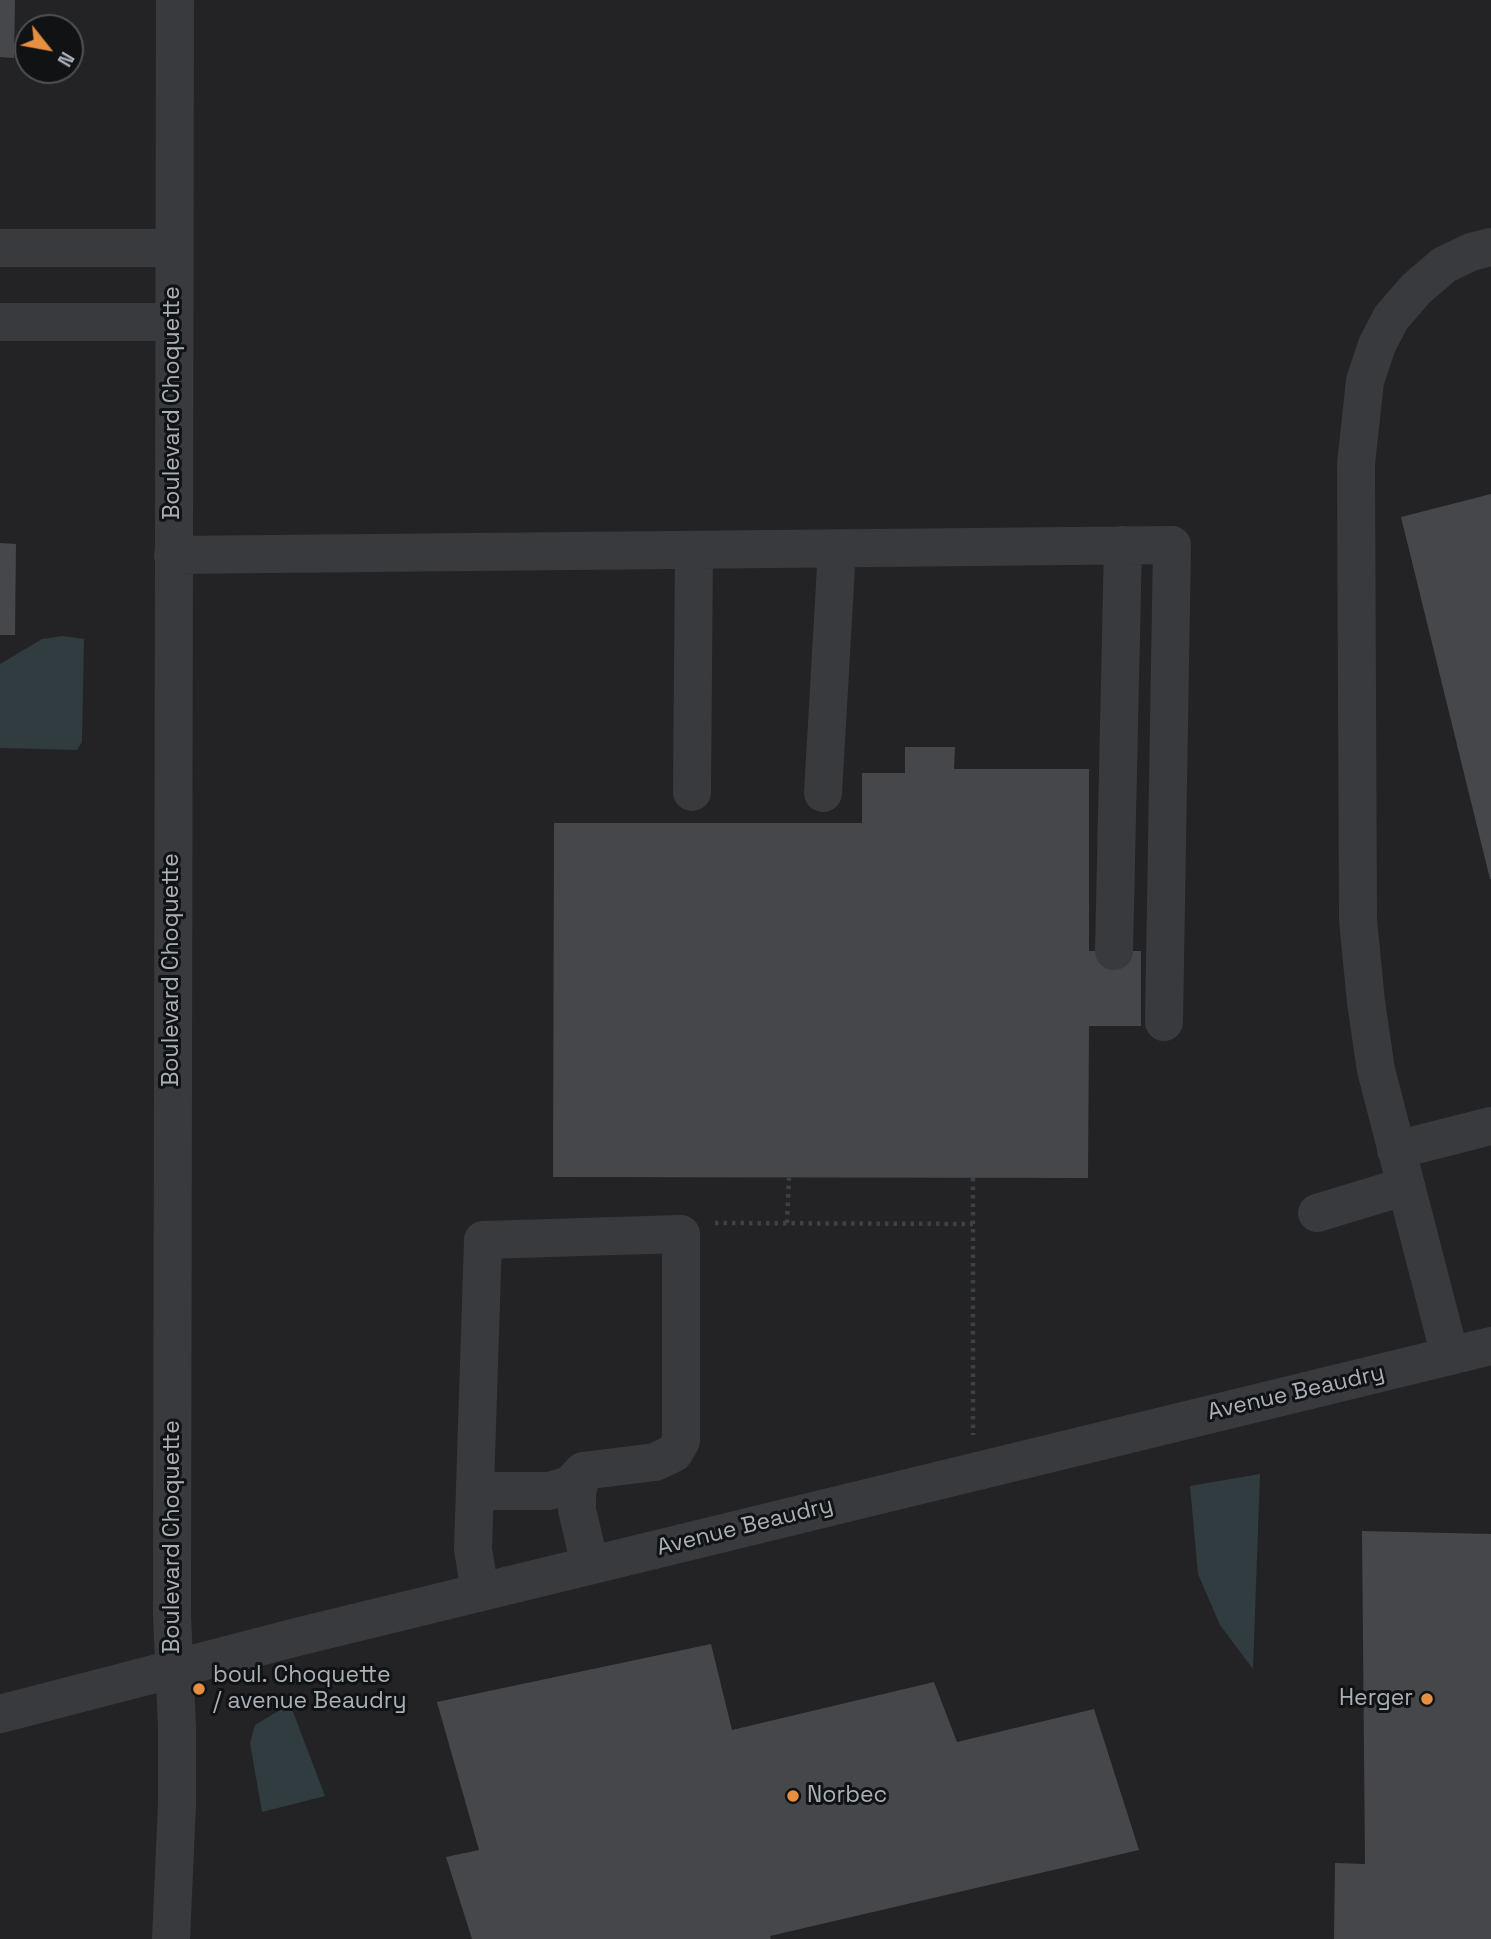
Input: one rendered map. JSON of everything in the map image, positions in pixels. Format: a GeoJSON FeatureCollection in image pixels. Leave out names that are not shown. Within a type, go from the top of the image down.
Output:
{"type":"FeatureCollection","features":[{"type":"Feature","properties":{"kind":"street","name":"Boulevard Choquette"},"geometry":{"type":"LineString","coordinates":[[171,1939],[177,1804],[174,1669],[175,0]]}},
{"type":"Feature","properties":{"kind":"street"},"geometry":{"type":"LineString","coordinates":[[1450,1356],[1376,1070],[1366,1002],[1358,920],[1356,464],[1365,381],[1377,345],[1391,318],[1416,289],[1444,265],[1471,252],[1491,247]]}},
{"type":"Feature","properties":{"kind":"street"},"geometry":{"type":"LineString","coordinates":[[0,248],[174,248]]}},
{"type":"Feature","properties":{"kind":"street"},"geometry":{"type":"LineString","coordinates":[[0,323],[174,322]]}},
{"type":"Feature","properties":{"kind":"street"},"geometry":{"type":"LineString","coordinates":[[1114,951],[1123,545]]}},
{"type":"Feature","properties":{"kind":"street"},"geometry":{"type":"LineString","coordinates":[[173,555],[1172,545],[1164,1022]]}},
{"type":"Feature","properties":{"kind":"street"},"geometry":{"type":"LineString","coordinates":[[823,793],[837,549]]}},
{"type":"Feature","properties":{"kind":"street"},"geometry":{"type":"LineString","coordinates":[[692,792],[694,550]]}},
{"type":"Feature","properties":{"kind":"street"},"geometry":{"type":"LineString","coordinates":[[1317,1213],[1401,1168],[1491,1126]]}},
{"type":"Feature","properties":{"kind":"street"},"geometry":{"type":"LineString","coordinates":[[477,1491],[549,1491],[569,1485],[583,1471],[654,1462],[674,1453],[681,1441],[681,1234],[484,1240],[473,1549],[480,1592]]}},
{"type":"Feature","properties":{"kind":"street","name":"Avenue Beaudry"},"geometry":{"type":"LineString","coordinates":[[0,1714],[480,1592],[1491,1346]]}},
{"type":"Feature","properties":{"kind":"street"},"geometry":{"type":"LineString","coordinates":[[583,1471],[577,1492],[577,1510],[590,1565]]}},
{"type":"Feature","properties":{"kind":"path"},"geometry":{"type":"LineString","coordinates":[[787,1223],[789,1178]]}},
{"type":"Feature","properties":{"kind":"path"},"geometry":{"type":"LineString","coordinates":[[973,1178],[973,1440]]}},
{"type":"Feature","properties":{"kind":"path"},"geometry":{"type":"LineString","coordinates":[[713,1223],[973,1224]]}},
{"type":"Feature","properties":{"kind":"shaded area"},"geometry":{"type":"Polygon","coordinates":[[[0,0],[1491,0],[1491,1939],[0,1939],[0,0]]]}},
{"type":"Feature","properties":{"kind":"shaded area"},"geometry":{"type":"Polygon","coordinates":[[[63,636],[84,639],[82,742],[77,750],[0,748],[0,664],[42,639],[63,636]]]}},
{"type":"Feature","properties":{"kind":"shaded area"},"geometry":{"type":"Polygon","coordinates":[[[1260,1474],[1253,1669],[1220,1625],[1198,1574],[1190,1486],[1260,1474]]]}},
{"type":"Feature","properties":{"kind":"shaded area"},"geometry":{"type":"Polygon","coordinates":[[[290,1704],[325,1796],[262,1812],[250,1743],[255,1725],[290,1704]]]}},
{"type":"Feature","properties":{"kind":"building"},"geometry":{"type":"Polygon","coordinates":[[[0,0],[15,0],[14,58],[0,57],[0,0]]]}},
{"type":"Feature","properties":{"kind":"building"},"geometry":{"type":"Polygon","coordinates":[[[1491,494],[1491,879],[1490,879],[1401,517],[1491,494]]]}},
{"type":"Feature","properties":{"kind":"building"},"geometry":{"type":"Polygon","coordinates":[[[0,543],[16,544],[15,635],[0,635],[0,543]]]}},
{"type":"Feature","properties":{"kind":"building"},"geometry":{"type":"Polygon","coordinates":[[[905,747],[955,747],[954,769],[1089,769],[1089,951],[1141,951],[1141,1026],[1089,1026],[1088,1178],[553,1177],[554,823],[862,823],[862,773],[905,773],[905,747]]]}},
{"type":"Feature","properties":{"kind":"building","name":"Herger"},"geometry":{"type":"Polygon","coordinates":[[[1362,1531],[1491,1534],[1491,1939],[1334,1939],[1335,1863],[1365,1864],[1362,1531]]]}},
{"type":"Feature","properties":{"kind":"building","name":"Norbec"},"geometry":{"type":"Polygon","coordinates":[[[711,1644],[732,1730],[934,1682],[957,1742],[1094,1709],[1139,1850],[770,1936],[771,1939],[472,1939],[446,1857],[479,1850],[437,1702],[711,1644]]]}},
{"type":"Feature","properties":{"kind":"place","name":"boul. Choquette / avenue Beaudry"},"geometry":{"type":"Point","coordinates":[199,1689]}},
{"type":"Feature","properties":{"kind":"place","name":"Herger"},"geometry":{"type":"Point","coordinates":[1427,1699]}},
{"type":"Feature","properties":{"kind":"place","name":"Norbec"},"geometry":{"type":"Point","coordinates":[793,1796]}}]}
